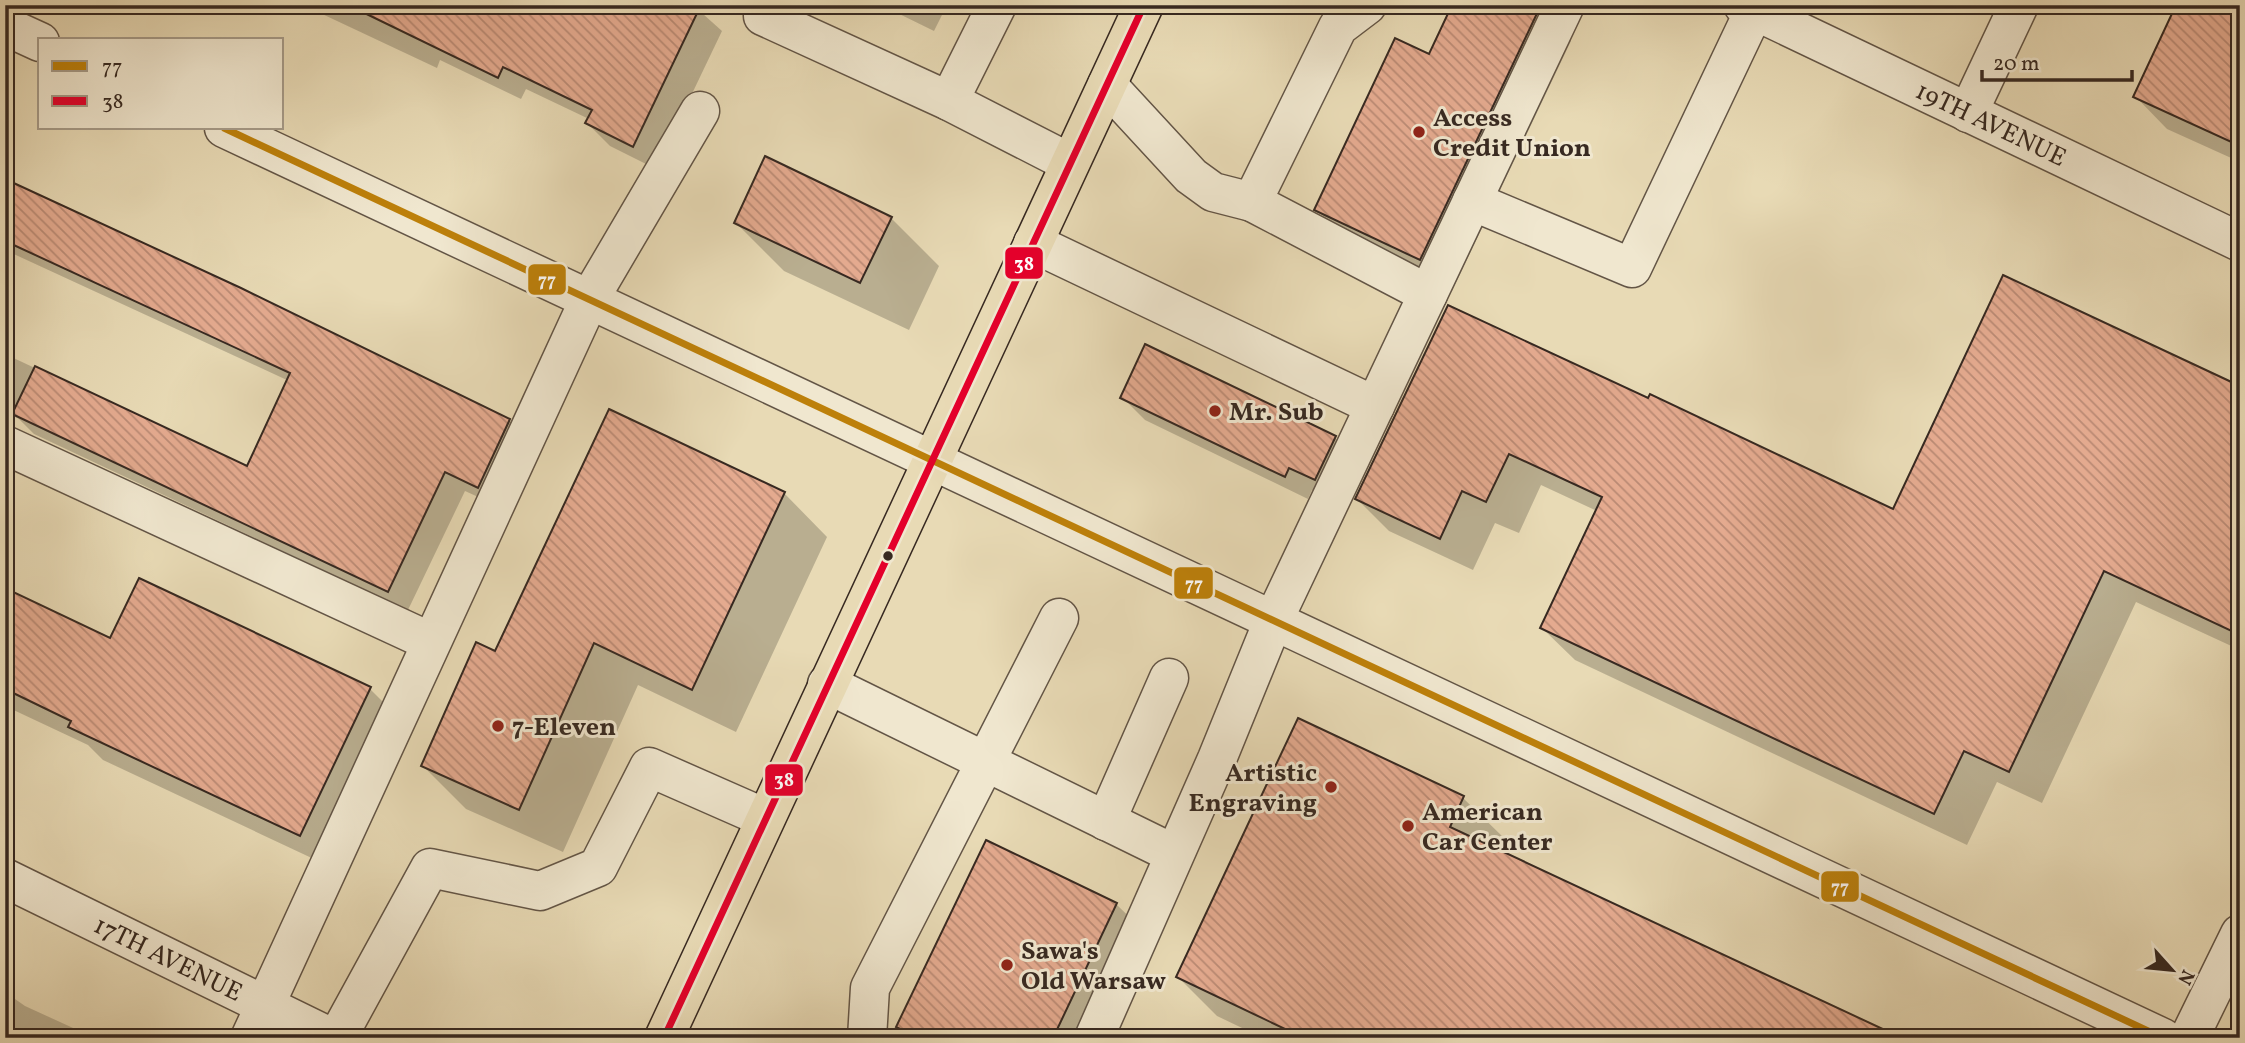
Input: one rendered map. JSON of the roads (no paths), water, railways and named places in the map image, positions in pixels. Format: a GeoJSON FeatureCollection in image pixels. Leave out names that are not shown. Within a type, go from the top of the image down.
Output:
{"type":"FeatureCollection","features":[{"type":"Feature","properties":{"kind":"main road"},"geometry":{"type":"LineString","coordinates":[[664,1038],[1144,5]]}},
{"type":"Feature","properties":{"kind":"street"},"geometry":{"type":"LineString","coordinates":[[949,101],[997,5]]}},
{"type":"Feature","properties":{"kind":"street"},"geometry":{"type":"LineString","coordinates":[[1252,202],[1338,27],[1367,5]]}},
{"type":"Feature","properties":{"kind":"street"},"geometry":{"type":"LineString","coordinates":[[1095,1038],[1274,619],[1565,5]]}},
{"type":"Feature","properties":{"kind":"street"},"geometry":{"type":"LineString","coordinates":[[1968,113],[2018,5]]}},
{"type":"Feature","properties":{"kind":"street"},"geometry":{"type":"LineString","coordinates":[[1472,201],[1632,268],[1749,8]]}},
{"type":"Feature","properties":{"kind":"street","name":"19TH AVENUE"},"geometry":{"type":"LineString","coordinates":[[1749,8],[2240,242]]}},
{"type":"Feature","properties":{"kind":"street"},"geometry":{"type":"LineString","coordinates":[[763,16],[949,101],[1070,163]]}},
{"type":"Feature","properties":{"kind":"street"},"geometry":{"type":"LineString","coordinates":[[5,26],[38,41]]}},
{"type":"Feature","properties":{"kind":"street"},"geometry":{"type":"LineString","coordinates":[[1107,85],[1191,176],[1213,192],[1252,202],[1428,295]]}},
{"type":"Feature","properties":{"kind":"street"},"geometry":{"type":"LineString","coordinates":[[257,1022],[590,298],[700,111]]}},
{"type":"Feature","properties":{"kind":"street"},"geometry":{"type":"LineString","coordinates":[[228,130],[2163,1038]]}},
{"type":"Feature","properties":{"kind":"street"},"geometry":{"type":"LineString","coordinates":[[1033,243],[1375,406]]}},
{"type":"Feature","properties":{"kind":"street"},"geometry":{"type":"LineString","coordinates":[[5,445],[431,642]]}},
{"type":"Feature","properties":{"kind":"street"},"geometry":{"type":"LineString","coordinates":[[867,1038],[870,988],[1059,618]]}},
{"type":"Feature","properties":{"kind":"street"},"geometry":{"type":"LineString","coordinates":[[1106,821],[1169,678]]}},
{"type":"Feature","properties":{"kind":"street"},"geometry":{"type":"LineString","coordinates":[[827,684],[1174,854]]}},
{"type":"Feature","properties":{"kind":"street"},"geometry":{"type":"LineString","coordinates":[[334,1038],[430,868],[540,891],[598,867],[649,767],[765,818]]}},
{"type":"Feature","properties":{"kind":"street","name":"17TH AVENUE"},"geometry":{"type":"LineString","coordinates":[[5,878],[257,1022],[334,1038]]}},
{"type":"Feature","properties":{"kind":"street"},"geometry":{"type":"LineString","coordinates":[[2189,1038],[2240,933]]}},
{"type":"Feature","properties":{"kind":"place","name":"Access Credit Union"},"geometry":{"type":"Point","coordinates":[1419,132]}},
{"type":"Feature","properties":{"kind":"place","name":"Mr. Sub"},"geometry":{"type":"Point","coordinates":[1215,411]}},
{"type":"Feature","properties":{"kind":"place","name":"7-Eleven"},"geometry":{"type":"Point","coordinates":[498,726]}},
{"type":"Feature","properties":{"kind":"place","name":"Artistic Engraving"},"geometry":{"type":"Point","coordinates":[1331,787]}},
{"type":"Feature","properties":{"kind":"place","name":"American Car Center"},"geometry":{"type":"Point","coordinates":[1408,826]}},
{"type":"Feature","properties":{"kind":"place","name":"Sawa's Old Warsaw"},"geometry":{"type":"Point","coordinates":[1007,965]}}]}
